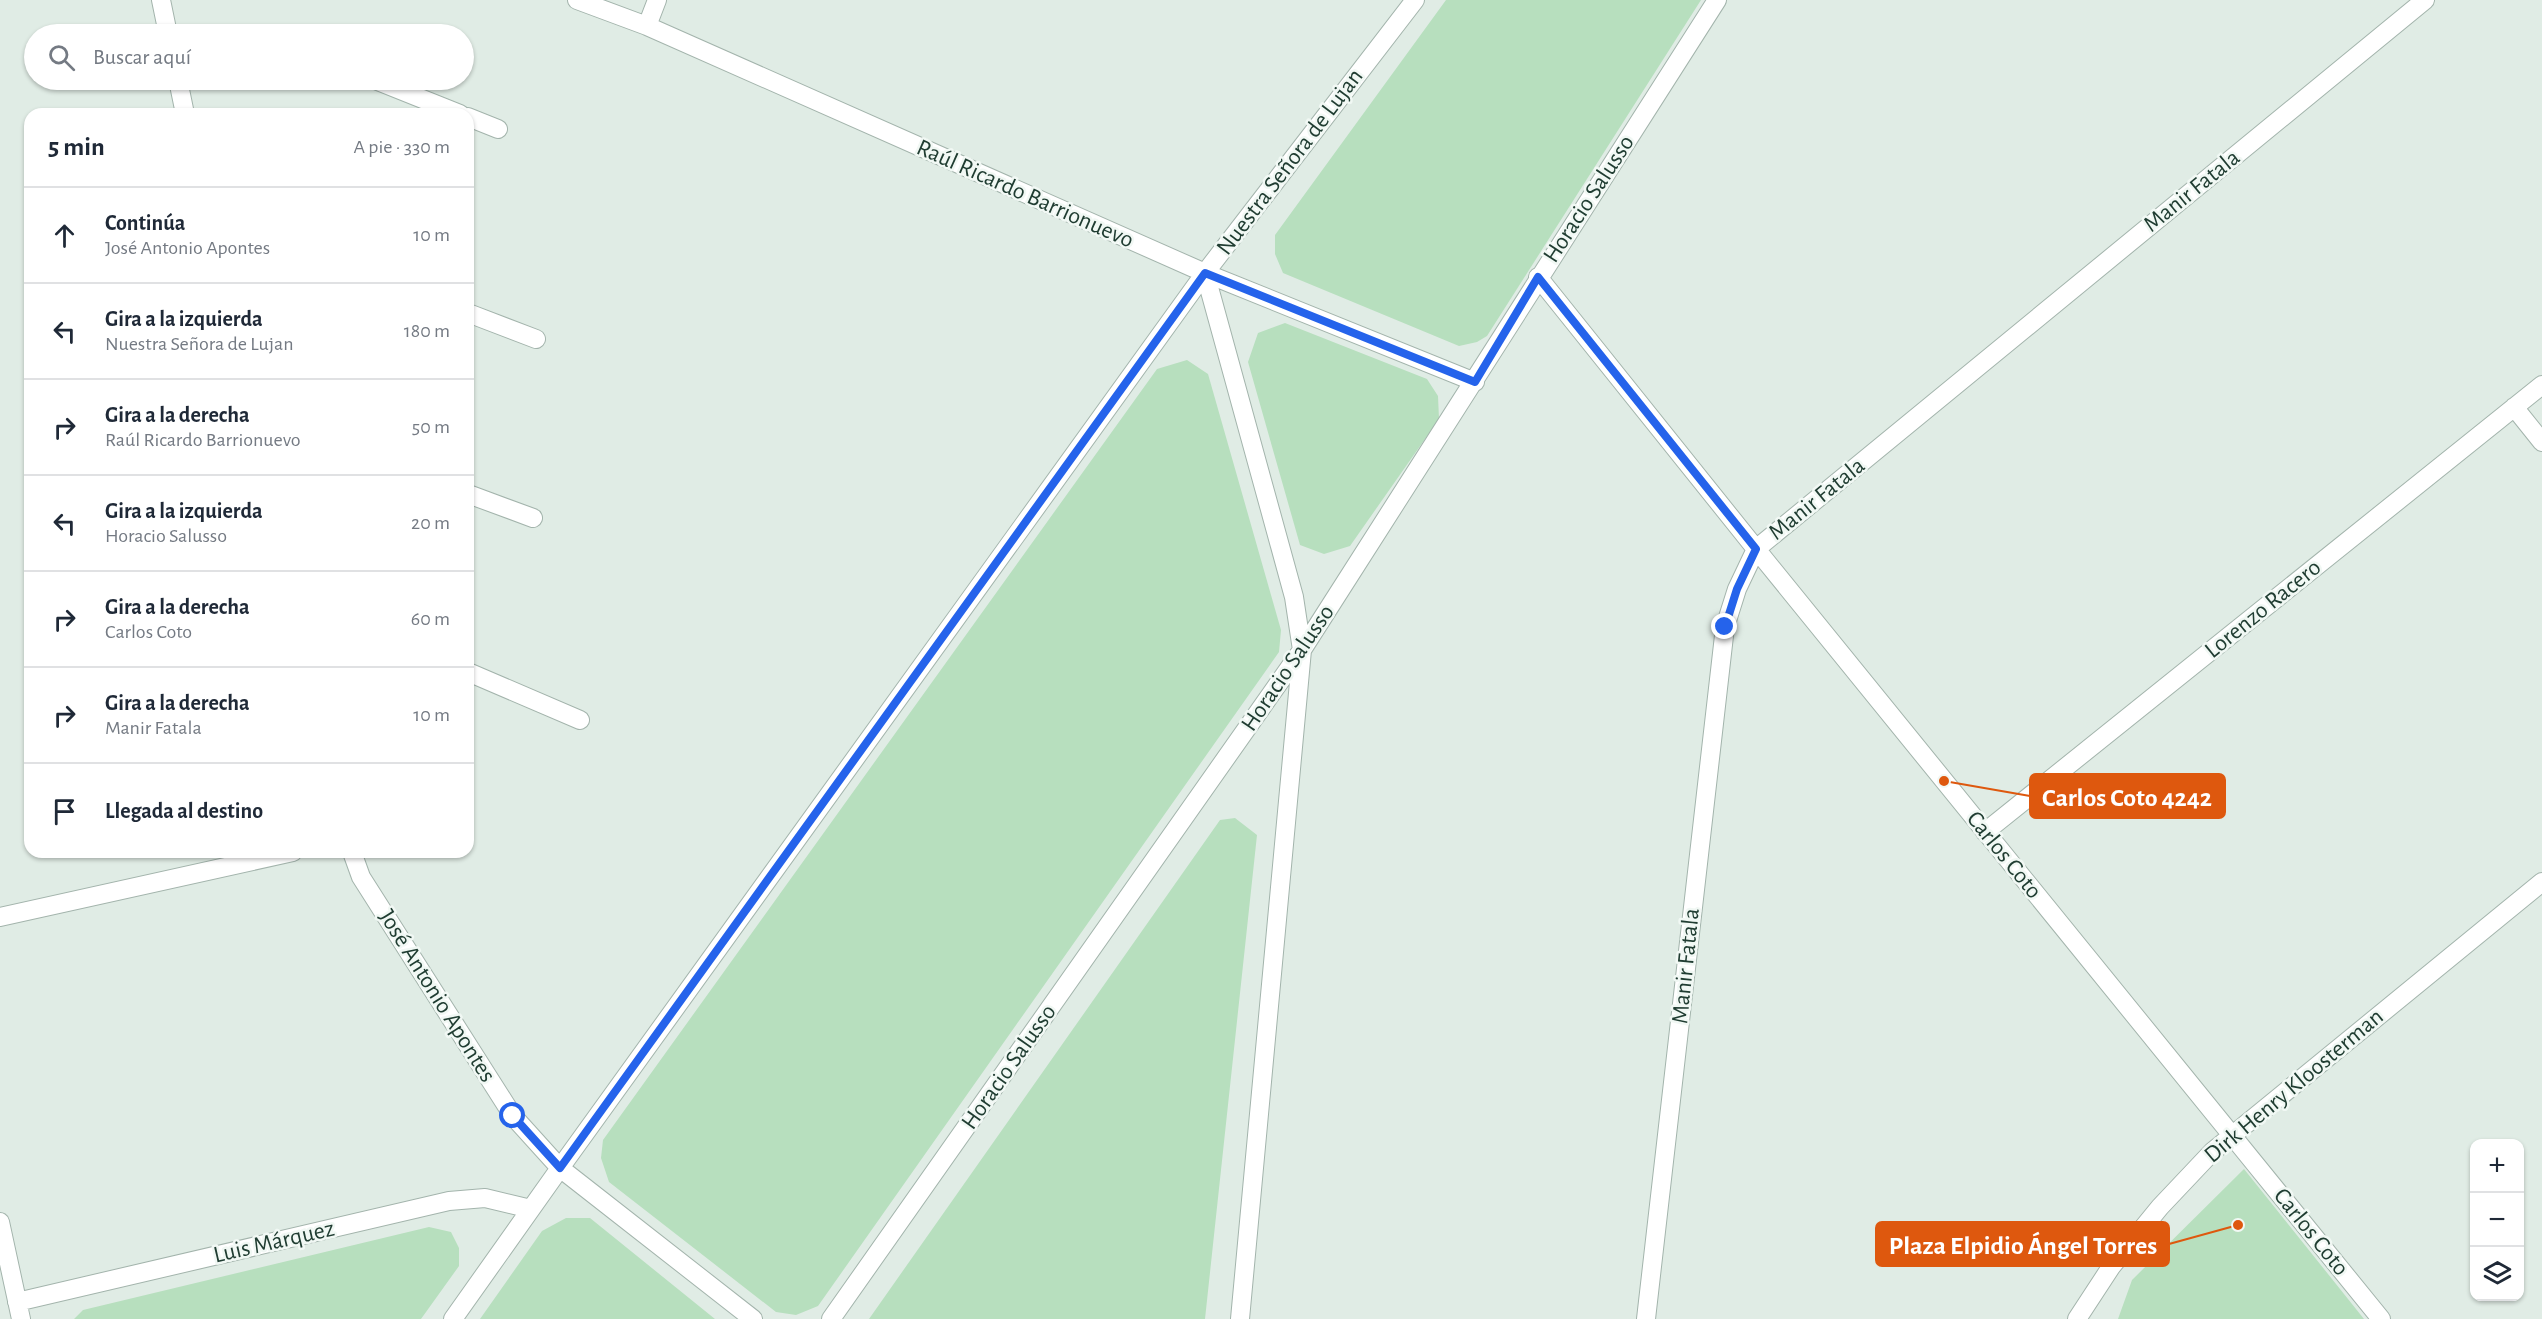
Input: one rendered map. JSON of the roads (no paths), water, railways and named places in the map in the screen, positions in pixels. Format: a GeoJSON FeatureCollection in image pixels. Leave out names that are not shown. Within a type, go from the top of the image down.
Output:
{"type":"FeatureCollection","features":[{"type":"Feature","properties":{"kind":"street"},"geometry":{"type":"LineString","coordinates":[[161,0],[166,24]]}},
{"type":"Feature","properties":{"kind":"street","name":"Raúl Ricardo Barrionuevo"},"geometry":{"type":"LineString","coordinates":[[577,0],[647,26],[1205,273],[1475,382]]}},
{"type":"Feature","properties":{"kind":"street"},"geometry":{"type":"LineString","coordinates":[[647,26],[657,0]]}},
{"type":"Feature","properties":{"kind":"street","name":"Nuestra Señora de Lujan"},"geometry":{"type":"LineString","coordinates":[[453,1319],[1205,273],[1415,0]]}},
{"type":"Feature","properties":{"kind":"street","name":"Horacio Salusso"},"geometry":{"type":"LineString","coordinates":[[831,1319],[1302,650],[1475,382],[1538,277],[1718,0]]}},
{"type":"Feature","properties":{"kind":"street","name":"Manir Fatala"},"geometry":{"type":"LineString","coordinates":[[1646,1319],[1725,627],[1737,589],[1756,549],[2425,0]]}},
{"type":"Feature","properties":{"kind":"street"},"geometry":{"type":"LineString","coordinates":[[180,90],[184,108]]}},
{"type":"Feature","properties":{"kind":"street"},"geometry":{"type":"LineString","coordinates":[[400,90],[445,108]]}},
{"type":"Feature","properties":{"kind":"street"},"geometry":{"type":"LineString","coordinates":[[474,119],[498,129]]}},
{"type":"Feature","properties":{"kind":"street"},"geometry":{"type":"LineString","coordinates":[[1205,273],[1294,597],[1302,650],[1240,1319]]}},
{"type":"Feature","properties":{"kind":"street","name":"Carlos Coto"},"geometry":{"type":"LineString","coordinates":[[1538,277],[2381,1319]]}},
{"type":"Feature","properties":{"kind":"street"},"geometry":{"type":"LineString","coordinates":[[474,315],[536,339]]}},
{"type":"Feature","properties":{"kind":"street","name":"Lorenzo Racero"},"geometry":{"type":"LineString","coordinates":[[1985,832],[2542,385]]}},
{"type":"Feature","properties":{"kind":"street"},"geometry":{"type":"LineString","coordinates":[[2514,407],[2542,442]]}},
{"type":"Feature","properties":{"kind":"street"},"geometry":{"type":"LineString","coordinates":[[474,496],[532,518]]}},
{"type":"Feature","properties":{"kind":"street"},"geometry":{"type":"LineString","coordinates":[[474,675],[580,720]]}},
{"type":"Feature","properties":{"kind":"street"},"geometry":{"type":"LineString","coordinates":[[0,917],[266,858]]}},
{"type":"Feature","properties":{"kind":"street","name":"José Antonio Apontes"},"geometry":{"type":"LineString","coordinates":[[354,858],[361,877],[513,1116],[560,1168],[753,1319]]}},
{"type":"Feature","properties":{"kind":"street","name":"Dirk Henry Kloosterman"},"geometry":{"type":"LineString","coordinates":[[2077,1319],[2111,1267],[2160,1207],[2231,1134],[2542,882]]}},
{"type":"Feature","properties":{"kind":"street","name":"Luis Márquez"},"geometry":{"type":"LineString","coordinates":[[19,1311],[449,1201],[485,1198],[531,1209]]}},
{"type":"Feature","properties":{"kind":"street"},"geometry":{"type":"LineString","coordinates":[[0,1222],[19,1311]]}},
{"type":"Feature","properties":{"kind":"place","name":"Carlos Coto 4242"},"geometry":{"type":"Point","coordinates":[1944,781]}},
{"type":"Feature","properties":{"kind":"place","name":"Plaza Elpidio Ángel Torres"},"geometry":{"type":"Point","coordinates":[2238,1225]}}]}
